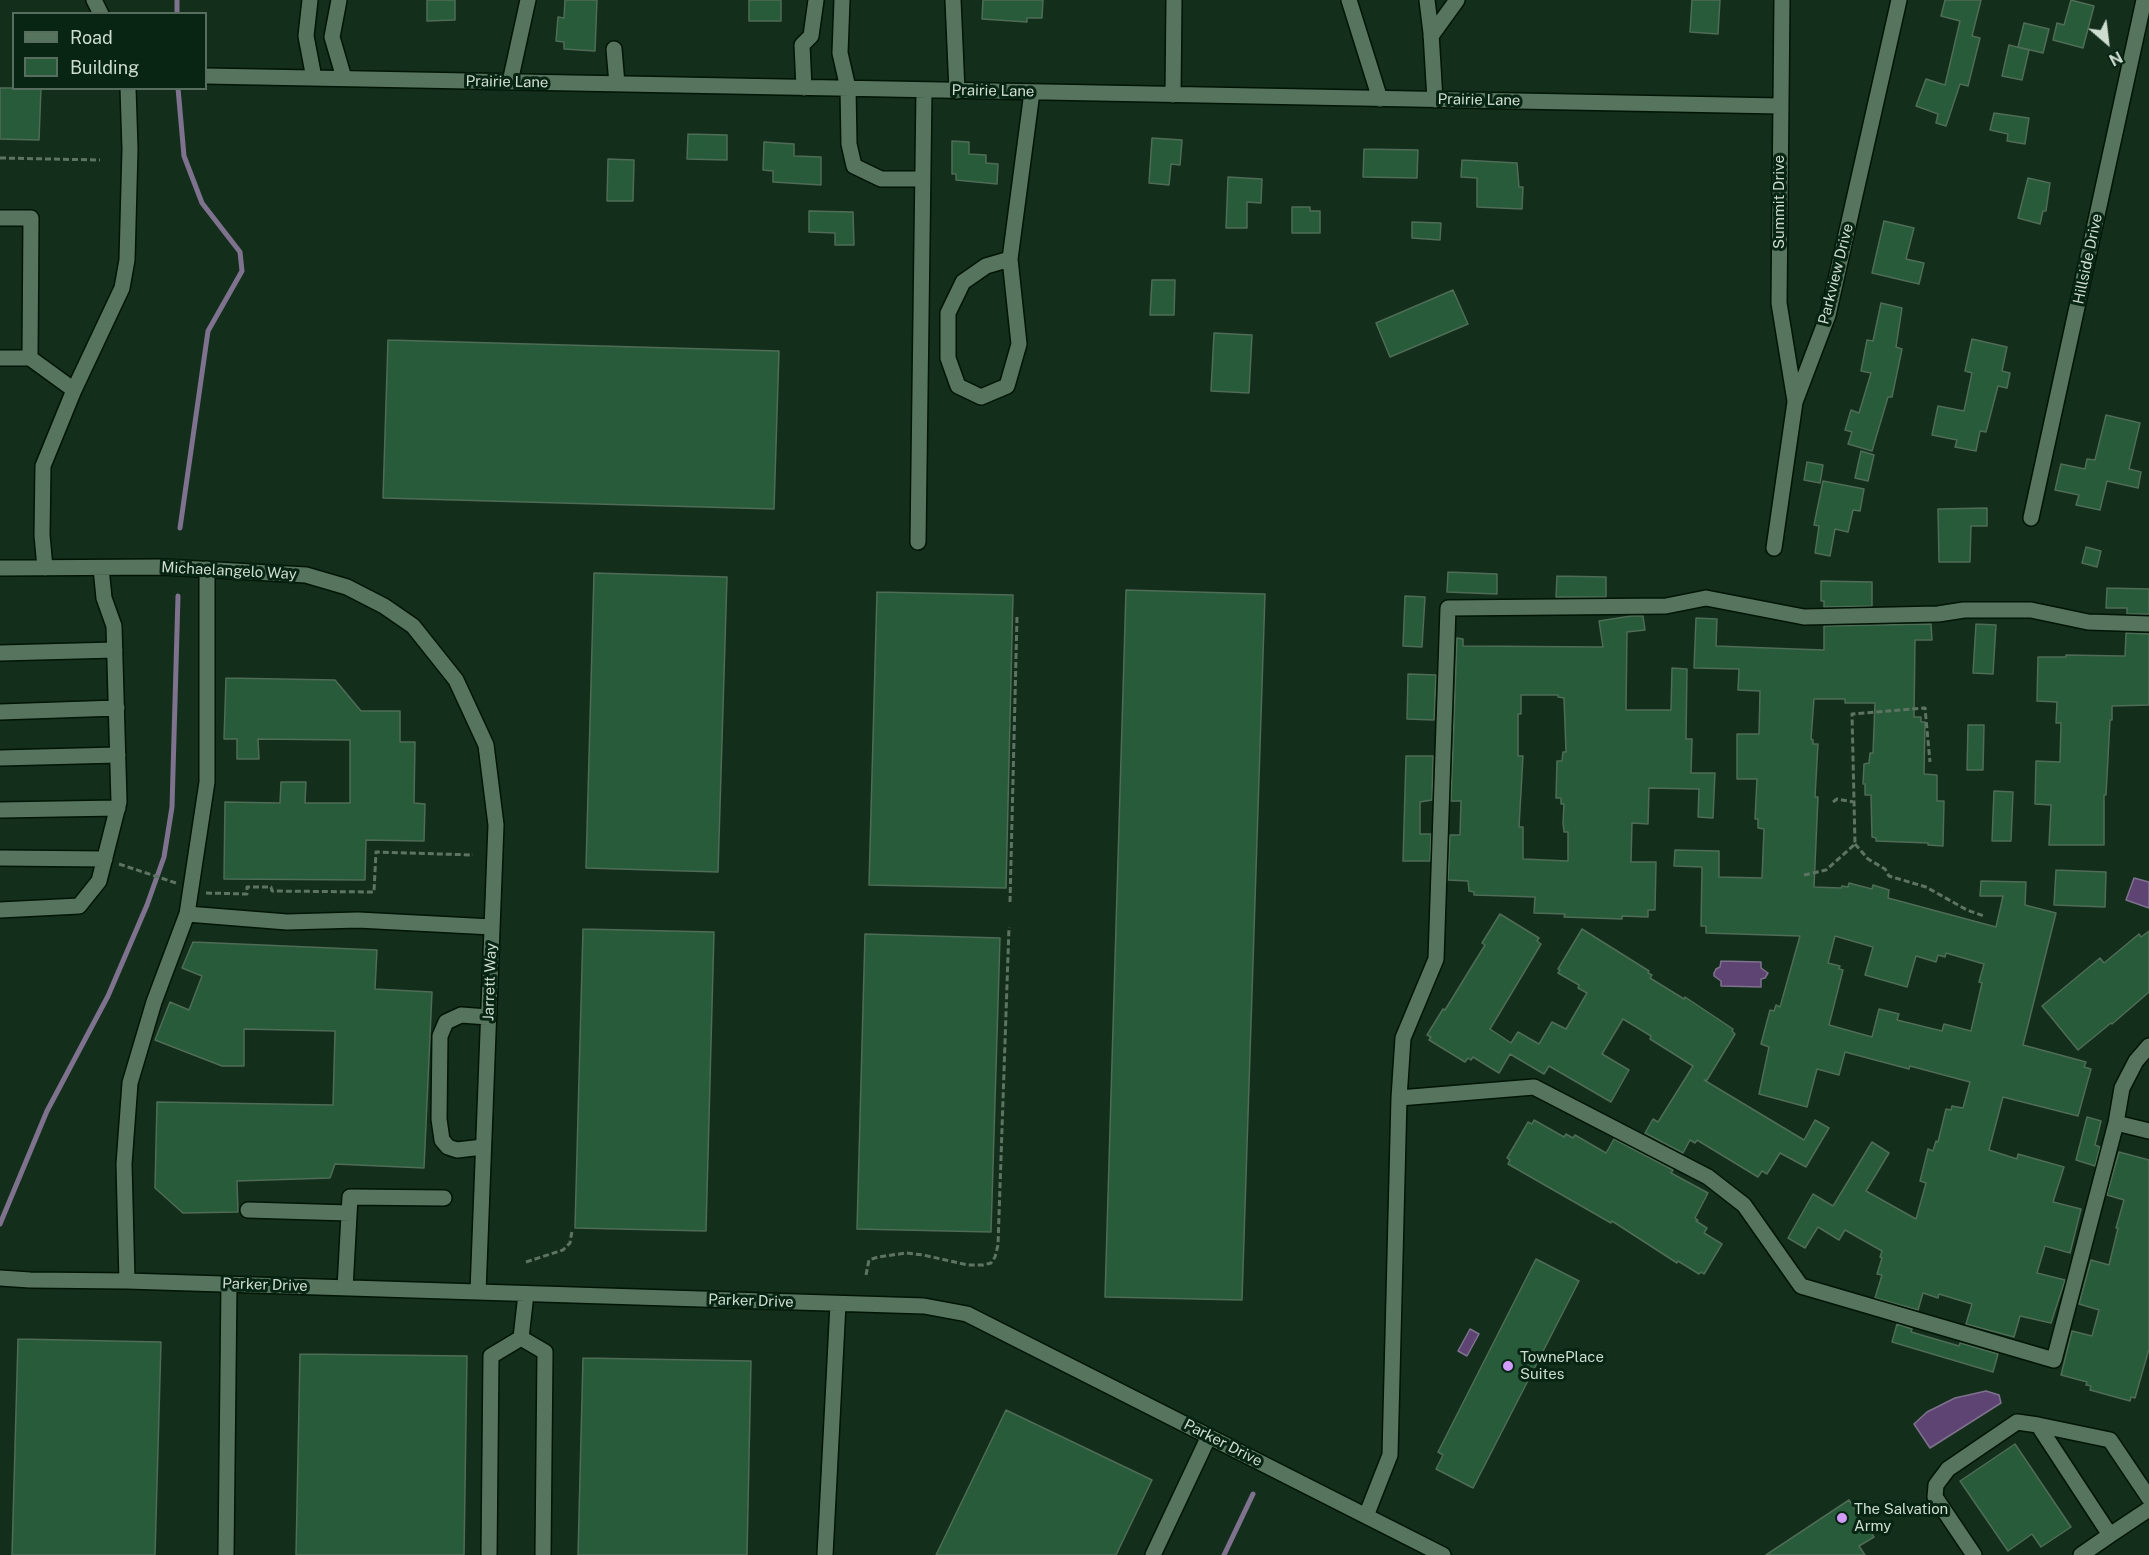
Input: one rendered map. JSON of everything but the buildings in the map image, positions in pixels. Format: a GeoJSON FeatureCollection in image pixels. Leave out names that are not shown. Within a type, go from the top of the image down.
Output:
{"type":"FeatureCollection","features":[{"type":"Feature","properties":{"kind":"street"},"geometry":{"type":"LineString","coordinates":[[310,0],[306,36],[314,78]]}},
{"type":"Feature","properties":{"kind":"street"},"geometry":{"type":"LineString","coordinates":[[339,0],[332,36],[344,78]]}},
{"type":"Feature","properties":{"kind":"street"},"geometry":{"type":"LineString","coordinates":[[510,82],[528,0]]}},
{"type":"Feature","properties":{"kind":"street"},"geometry":{"type":"LineString","coordinates":[[804,88],[802,45],[811,36],[816,0]]}},
{"type":"Feature","properties":{"kind":"street"},"geometry":{"type":"LineString","coordinates":[[842,0],[840,53],[848,88],[849,144],[854,166],[881,179],[922,178]]}},
{"type":"Feature","properties":{"kind":"street"},"geometry":{"type":"LineString","coordinates":[[953,0],[957,91]]}},
{"type":"Feature","properties":{"kind":"street"},"geometry":{"type":"LineString","coordinates":[[1173,95],[1174,0]]}},
{"type":"Feature","properties":{"kind":"street"},"geometry":{"type":"LineString","coordinates":[[1349,0],[1380,99]]}},
{"type":"Feature","properties":{"kind":"street"},"geometry":{"type":"LineString","coordinates":[[1427,0],[1435,100]]}},
{"type":"Feature","properties":{"kind":"street"},"geometry":{"type":"LineString","coordinates":[[1431,36],[1457,0]]}},
{"type":"Feature","properties":{"kind":"street","name":"Summit Drive"},"geometry":{"type":"LineString","coordinates":[[1782,0],[1779,303],[1795,402]]}},
{"type":"Feature","properties":{"kind":"street","name":"Parkview Drive"},"geometry":{"type":"LineString","coordinates":[[1774,548],[1795,402],[1828,315],[1899,0]]}},
{"type":"Feature","properties":{"kind":"street","name":"Hillside Drive"},"geometry":{"type":"LineString","coordinates":[[2031,518],[2144,0]]}},
{"type":"Feature","properties":{"kind":"street"},"geometry":{"type":"LineString","coordinates":[[614,49],[617,84]]}},
{"type":"Feature","properties":{"kind":"street","name":"Prairie Lane"},"geometry":{"type":"LineString","coordinates":[[207,76],[1780,106]]}},
{"type":"Feature","properties":{"kind":"street"},"geometry":{"type":"LineString","coordinates":[[45,568],[42,535],[43,466],[74,390],[122,288],[127,260],[130,149],[128,90]]}},
{"type":"Feature","properties":{"kind":"street"},"geometry":{"type":"LineString","coordinates":[[918,542],[924,90]]}},
{"type":"Feature","properties":{"kind":"street"},"geometry":{"type":"LineString","coordinates":[[1010,259],[986,266],[963,282],[948,313],[948,358],[958,386],[981,397],[1007,386],[1019,344],[1010,259],[1032,92]]}},
{"type":"Feature","properties":{"kind":"street"},"geometry":{"type":"LineString","coordinates":[[0,218],[31,218],[30,358]]}},
{"type":"Feature","properties":{"kind":"street"},"geometry":{"type":"LineString","coordinates":[[0,358],[30,358],[74,390]]}},
{"type":"Feature","properties":{"kind":"street","name":"Michaelangelo Way"},"geometry":{"type":"LineString","coordinates":[[0,568],[207,568],[306,575],[347,587],[384,606],[412,626],[456,680]]}},
{"type":"Feature","properties":{"kind":"street"},"geometry":{"type":"LineString","coordinates":[[0,910],[79,906],[112,861],[118,808],[115,650],[114,626],[104,598],[101,568]]}},
{"type":"Feature","properties":{"kind":"street"},"geometry":{"type":"LineString","coordinates":[[128,1281],[124,1164],[130,1083],[154,1002],[187,914],[207,782],[207,568]]}},
{"type":"Feature","properties":{"kind":"street"},"geometry":{"type":"LineString","coordinates":[[1366,1515],[1390,1455],[1399,1098],[1403,1038],[1436,959],[1448,608],[1666,606],[1706,598],[1804,617],[1938,614],[1964,610],[2031,610],[2088,622],[2149,624]]}},
{"type":"Feature","properties":{"kind":"street"},"geometry":{"type":"LineString","coordinates":[[0,653],[115,650]]}},
{"type":"Feature","properties":{"kind":"street","name":"Jarrett Way"},"geometry":{"type":"LineString","coordinates":[[456,680],[486,745],[496,825],[478,1292]]}},
{"type":"Feature","properties":{"kind":"street"},"geometry":{"type":"LineString","coordinates":[[0,712],[117,708]]}},
{"type":"Feature","properties":{"kind":"street"},"geometry":{"type":"LineString","coordinates":[[0,758],[118,756]]}},
{"type":"Feature","properties":{"kind":"street"},"geometry":{"type":"LineString","coordinates":[[0,810],[118,808]]}},
{"type":"Feature","properties":{"kind":"street"},"geometry":{"type":"LineString","coordinates":[[0,858],[112,861]]}},
{"type":"Feature","properties":{"kind":"street"},"geometry":{"type":"LineString","coordinates":[[187,914],[287,922],[358,920],[492,927]]}},
{"type":"Feature","properties":{"kind":"street"},"geometry":{"type":"LineString","coordinates":[[483,1147],[457,1150],[442,1140],[439,1119],[440,1036],[446,1022],[461,1015],[488,1017]]}},
{"type":"Feature","properties":{"kind":"street"},"geometry":{"type":"LineString","coordinates":[[1399,1098],[1534,1087],[1708,1177],[1744,1205],[1801,1286],[2054,1360],[2116,1123],[2122,1088],[2136,1061],[2149,1046]]}},
{"type":"Feature","properties":{"kind":"street"},"geometry":{"type":"LineString","coordinates":[[2116,1123],[2149,1131]]}},
{"type":"Feature","properties":{"kind":"street"},"geometry":{"type":"LineString","coordinates":[[345,1288],[350,1197],[444,1198]]}},
{"type":"Feature","properties":{"kind":"street"},"geometry":{"type":"LineString","coordinates":[[248,1210],[349,1213]]}},
{"type":"Feature","properties":{"kind":"street","name":"Parker Drive"},"geometry":{"type":"LineString","coordinates":[[0,1278],[924,1306],[967,1314],[1443,1555]]}},
{"type":"Feature","properties":{"kind":"street"},"geometry":{"type":"LineString","coordinates":[[226,1555],[229,1284]]}},
{"type":"Feature","properties":{"kind":"street"},"geometry":{"type":"LineString","coordinates":[[521,1338],[526,1294]]}},
{"type":"Feature","properties":{"kind":"street"},"geometry":{"type":"LineString","coordinates":[[825,1555],[838,1304]]}},
{"type":"Feature","properties":{"kind":"street"},"geometry":{"type":"LineString","coordinates":[[489,1555],[491,1356],[521,1338]]}},
{"type":"Feature","properties":{"kind":"street"},"geometry":{"type":"LineString","coordinates":[[521,1338],[545,1352],[543,1555]]}},
{"type":"Feature","properties":{"kind":"street"},"geometry":{"type":"LineString","coordinates":[[1974,1555],[1935,1497],[1936,1485],[1948,1470],[2017,1422],[2110,1440],[2149,1498]]}},
{"type":"Feature","properties":{"kind":"street"},"geometry":{"type":"LineString","coordinates":[[2038,1425],[2110,1535]]}},
{"type":"Feature","properties":{"kind":"street"},"geometry":{"type":"LineString","coordinates":[[1153,1555],[1209,1436]]}},
{"type":"Feature","properties":{"kind":"street"},"geometry":{"type":"LineString","coordinates":[[2081,1555],[2149,1509]]}},
{"type":"Feature","properties":{"kind":"path"},"geometry":{"type":"LineString","coordinates":[[0,158],[100,160]]}},
{"type":"Feature","properties":{"kind":"path"},"geometry":{"type":"LineString","coordinates":[[1010,902],[1017,617]]}},
{"type":"Feature","properties":{"kind":"path"},"geometry":{"type":"LineString","coordinates":[[1930,762],[1925,708],[1852,714],[1855,844],[1868,859],[1885,869],[1889,876],[1926,887],[1967,910],[1983,916]]}},
{"type":"Feature","properties":{"kind":"path"},"geometry":{"type":"LineString","coordinates":[[1833,802],[1837,799],[1854,802]]}},
{"type":"Feature","properties":{"kind":"path"},"geometry":{"type":"LineString","coordinates":[[1804,875],[1826,870],[1855,844]]}},
{"type":"Feature","properties":{"kind":"path"},"geometry":{"type":"LineString","coordinates":[[202,893],[247,894],[247,887],[272,887],[272,891],[374,892],[376,852],[473,855]]}},
{"type":"Feature","properties":{"kind":"path"},"geometry":{"type":"LineString","coordinates":[[112,861],[180,885]]}},
{"type":"Feature","properties":{"kind":"path"},"geometry":{"type":"LineString","coordinates":[[866,1275],[869,1260],[906,1253],[968,1265],[991,1263],[995,1257],[998,1245],[1009,927]]}},
{"type":"Feature","properties":{"kind":"path"},"geometry":{"type":"LineString","coordinates":[[526,1263],[563,1250],[570,1243],[572,1231]]}},
{"type":"Feature","properties":{"kind":"shaded area"},"geometry":{"type":"Polygon","coordinates":[[[2134,878],[2149,882],[2149,908],[2126,900],[2134,878]]]}},
{"type":"Feature","properties":{"kind":"shaded area"},"geometry":{"type":"Polygon","coordinates":[[[1721,961],[1761,962],[1761,968],[1768,973],[1765,978],[1761,979],[1761,987],[1721,986],[1721,981],[1714,976],[1714,973],[1720,967],[1721,961]]]}},
{"type":"Feature","properties":{"kind":"shaded area"},"geometry":{"type":"Polygon","coordinates":[[[1470,1329],[1479,1334],[1467,1356],[1458,1351],[1470,1329]]]}},
{"type":"Feature","properties":{"kind":"shaded area"},"geometry":{"type":"Polygon","coordinates":[[[1986,1391],[1999,1395],[2001,1403],[1930,1448],[1914,1424],[1927,1412],[1955,1398],[1986,1391]]]}},
{"type":"Feature","properties":{"kind":"waterway"},"geometry":{"type":"LineString","coordinates":[[177,0],[177,12]]}},
{"type":"Feature","properties":{"kind":"waterway"},"geometry":{"type":"LineString","coordinates":[[178,90],[184,156],[202,203],[240,252],[242,271],[208,331],[180,528]]}},
{"type":"Feature","properties":{"kind":"waterway"},"geometry":{"type":"LineString","coordinates":[[0,1224],[47,1111],[108,996],[147,905],[164,857],[172,807],[178,596]]}},
{"type":"Feature","properties":{"kind":"waterway"},"geometry":{"type":"LineString","coordinates":[[1224,1555],[1253,1494]]}},
{"type":"Feature","properties":{"kind":"place","name":"TownePlace Suites"},"geometry":{"type":"Point","coordinates":[1508,1366]}},
{"type":"Feature","properties":{"kind":"place","name":"The Salvation Army"},"geometry":{"type":"Point","coordinates":[1842,1518]}}]}
